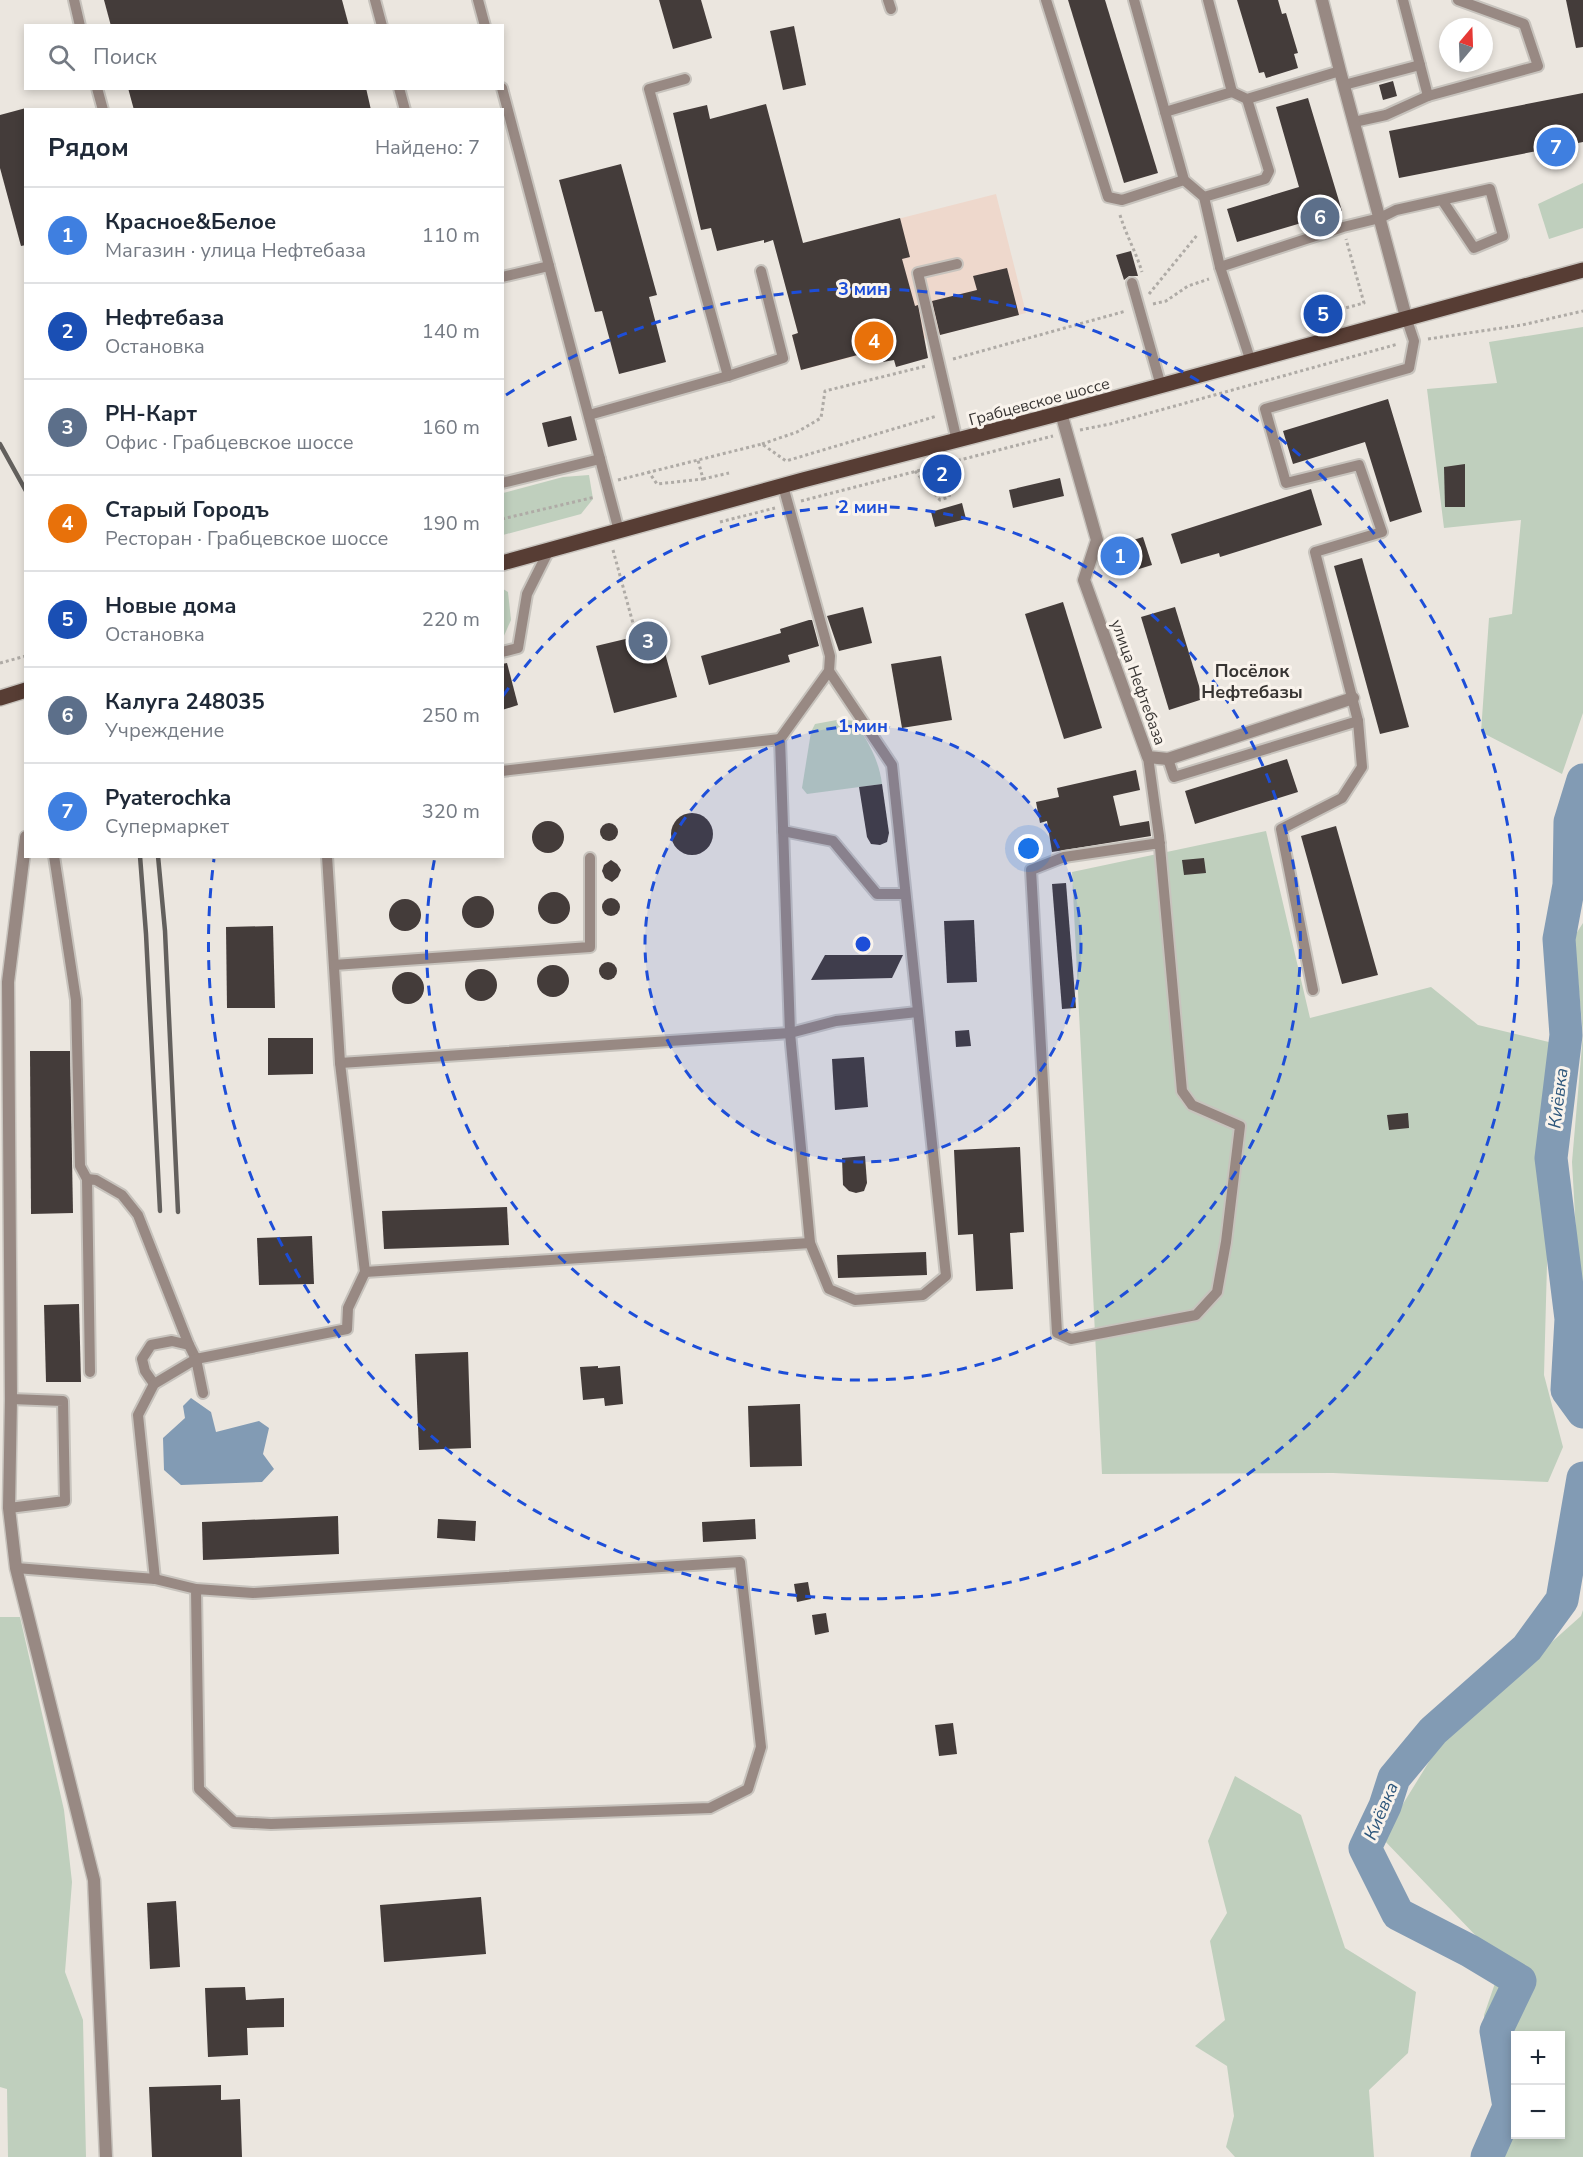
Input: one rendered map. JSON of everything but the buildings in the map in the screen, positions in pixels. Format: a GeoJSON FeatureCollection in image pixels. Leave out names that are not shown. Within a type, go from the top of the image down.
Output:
{"type":"FeatureCollection","features":[{"type":"Feature","properties":{"kind":"main road","name":"Грабцевское шоссе"},"geometry":{"type":"LineString","coordinates":[[504,562],[1251,362],[1406,317],[1583,270]]}},
{"type":"Feature","properties":{"kind":"main road"},"geometry":{"type":"LineString","coordinates":[[0,698],[24,691]]}},
{"type":"Feature","properties":{"kind":"street"},"geometry":{"type":"LineString","coordinates":[[1322,0],[1406,317]]}},
{"type":"Feature","properties":{"kind":"street","name":"улица Нефтебаза"},"geometry":{"type":"LineString","coordinates":[[1061,413],[1096,540],[1084,580],[1148,757],[1168,759],[1353,698]]}},
{"type":"Feature","properties":{"kind":"street"},"geometry":{"type":"LineString","coordinates":[[24,853],[8,982],[11,1399],[9,1508],[16,1568],[94,1880],[106,2157]]}},
{"type":"Feature","properties":{"kind":"lane"},"geometry":{"type":"LineString","coordinates":[[74,0],[80,24]]}},
{"type":"Feature","properties":{"kind":"lane"},"geometry":{"type":"LineString","coordinates":[[375,0],[381,24]]}},
{"type":"Feature","properties":{"kind":"lane"},"geometry":{"type":"LineString","coordinates":[[478,0],[484,24]]}},
{"type":"Feature","properties":{"kind":"lane"},"geometry":{"type":"LineString","coordinates":[[1046,0],[1108,196],[1122,200],[1184,180]]}},
{"type":"Feature","properties":{"kind":"lane"},"geometry":{"type":"LineString","coordinates":[[1134,0],[1184,180],[1204,197],[1220,267],[1251,362]]}},
{"type":"Feature","properties":{"kind":"lane"},"geometry":{"type":"LineString","coordinates":[[1208,0],[1232,92]]}},
{"type":"Feature","properties":{"kind":"lane"},"geometry":{"type":"LineString","coordinates":[[1403,0],[1428,96]]}},
{"type":"Feature","properties":{"kind":"lane"},"geometry":{"type":"LineString","coordinates":[[1354,123],[1386,115],[1428,96],[1538,66],[1524,24],[1458,0]]}},
{"type":"Feature","properties":{"kind":"lane"},"geometry":{"type":"LineString","coordinates":[[1344,85],[1420,65]]}},
{"type":"Feature","properties":{"kind":"lane"},"geometry":{"type":"LineString","coordinates":[[1165,112],[1232,92],[1247,99],[1340,71]]}},
{"type":"Feature","properties":{"kind":"lane"},"geometry":{"type":"LineString","coordinates":[[685,80],[650,89],[728,376]]}},
{"type":"Feature","properties":{"kind":"lane"},"geometry":{"type":"LineString","coordinates":[[98,90],[102,108]]}},
{"type":"Feature","properties":{"kind":"lane"},"geometry":{"type":"LineString","coordinates":[[400,90],[404,108]]}},
{"type":"Feature","properties":{"kind":"lane"},"geometry":{"type":"LineString","coordinates":[[503,90],[620,531]]}},
{"type":"Feature","properties":{"kind":"lane"},"geometry":{"type":"LineString","coordinates":[[1204,197],[1265,179],[1269,171],[1247,99]]}},
{"type":"Feature","properties":{"kind":"lane"},"geometry":{"type":"LineString","coordinates":[[1220,267],[1343,227],[1380,218],[1396,210],[1490,189],[1503,236],[1474,248],[1442,200]]}},
{"type":"Feature","properties":{"kind":"lane"},"geometry":{"type":"LineString","coordinates":[[957,264],[918,273],[957,441]]}},
{"type":"Feature","properties":{"kind":"lane"},"geometry":{"type":"LineString","coordinates":[[504,277],[549,266]]}},
{"type":"Feature","properties":{"kind":"lane"},"geometry":{"type":"LineString","coordinates":[[589,415],[783,358],[761,271]]}},
{"type":"Feature","properties":{"kind":"lane"},"geometry":{"type":"LineString","coordinates":[[1132,283],[1161,386]]}},
{"type":"Feature","properties":{"kind":"lane"},"geometry":{"type":"LineString","coordinates":[[1313,990],[1281,829],[1342,798],[1362,767],[1358,721],[1353,698],[1315,552],[1382,531],[1359,465],[1286,483],[1264,409],[1409,368],[1414,341],[1406,317]]}},
{"type":"Feature","properties":{"kind":"lane"},"geometry":{"type":"LineString","coordinates":[[504,483],[600,459]]}},
{"type":"Feature","properties":{"kind":"lane"},"geometry":{"type":"LineString","coordinates":[[783,486],[830,656],[829,671],[780,739],[790,1033],[810,1243],[829,1289],[855,1300],[923,1295],[946,1276],[892,765],[829,671]]}},
{"type":"Feature","properties":{"kind":"lane"},"geometry":{"type":"LineString","coordinates":[[504,652],[518,648],[527,594],[549,550]]}},
{"type":"Feature","properties":{"kind":"lane"},"geometry":{"type":"LineString","coordinates":[[1168,759],[1174,777],[1358,721]]}},
{"type":"Feature","properties":{"kind":"lane"},"geometry":{"type":"LineString","coordinates":[[504,771],[780,739]]}},
{"type":"Feature","properties":{"kind":"lane"},"geometry":{"type":"LineString","coordinates":[[1148,757],[1160,843],[1182,1091],[1192,1105],[1240,1126],[1226,1242],[1217,1292],[1196,1315],[1071,1339],[1057,1333],[1031,870],[1064,857],[1160,843]]}},
{"type":"Feature","properties":{"kind":"lane"},"geometry":{"type":"LineString","coordinates":[[783,831],[833,841],[877,894],[905,894]]}},
{"type":"Feature","properties":{"kind":"lane"},"geometry":{"type":"LineString","coordinates":[[54,858],[76,1000],[80,1166],[87,1179],[90,1372]]}},
{"type":"Feature","properties":{"kind":"lane"},"geometry":{"type":"LineString","coordinates":[[154,1578],[138,1415],[154,1384],[196,1359],[347,1329],[348,1308],[365,1272],[340,1063],[327,858]]}},
{"type":"Feature","properties":{"kind":"lane"},"geometry":{"type":"LineString","coordinates":[[334,965],[590,948],[590,858]]}},
{"type":"Feature","properties":{"kind":"lane"},"geometry":{"type":"LineString","coordinates":[[340,1063],[790,1033],[836,1021],[917,1012]]}},
{"type":"Feature","properties":{"kind":"lane"},"geometry":{"type":"LineString","coordinates":[[87,1179],[96,1180],[122,1195],[138,1215],[196,1359],[203,1393]]}},
{"type":"Feature","properties":{"kind":"lane"},"geometry":{"type":"LineString","coordinates":[[365,1272],[810,1243]]}},
{"type":"Feature","properties":{"kind":"lane"},"geometry":{"type":"LineString","coordinates":[[154,1384],[145,1371],[142,1359],[151,1345],[172,1341],[189,1345]]}},
{"type":"Feature","properties":{"kind":"lane"},"geometry":{"type":"LineString","coordinates":[[9,1508],[65,1502],[63,1401],[11,1399]]}},
{"type":"Feature","properties":{"kind":"lane"},"geometry":{"type":"LineString","coordinates":[[16,1568],[154,1578],[196,1589],[253,1593],[740,1562],[761,1747],[748,1789],[710,1808],[271,1824],[234,1822],[199,1789],[196,1589]]}},
{"type":"Feature","properties":{"kind":"path"},"geometry":{"type":"LineString","coordinates":[[1122,200],[1118,207],[1127,238],[1136,250],[1143,278],[1132,283]]}},
{"type":"Feature","properties":{"kind":"path"},"geometry":{"type":"LineString","coordinates":[[1139,307],[1209,221]]}},
{"type":"Feature","properties":{"kind":"path"},"geometry":{"type":"LineString","coordinates":[[1323,314],[1364,303],[1343,227]]}},
{"type":"Feature","properties":{"kind":"path"},"geometry":{"type":"LineString","coordinates":[[504,519],[598,496],[607,483],[762,444],[797,432],[821,418],[825,391],[939,363],[1166,301],[1188,286],[1213,278],[1220,267]]}},
{"type":"Feature","properties":{"kind":"path"},"geometry":{"type":"LineString","coordinates":[[857,487],[1067,432],[1110,424],[1414,341],[1455,337],[1583,311]]}},
{"type":"Feature","properties":{"kind":"path"},"geometry":{"type":"LineString","coordinates":[[762,444],[786,461],[950,412]]}},
{"type":"Feature","properties":{"kind":"path"},"geometry":{"type":"LineString","coordinates":[[698,459],[703,479]]}},
{"type":"Feature","properties":{"kind":"path"},"geometry":{"type":"LineString","coordinates":[[915,471],[940,500],[949,497],[955,460]]}},
{"type":"Feature","properties":{"kind":"path"},"geometry":{"type":"LineString","coordinates":[[648,471],[657,484],[703,479],[729,473]]}},
{"type":"Feature","properties":{"kind":"path"},"geometry":{"type":"LineString","coordinates":[[603,552],[613,549],[634,627]]}},
{"type":"Feature","properties":{"kind":"path"},"geometry":{"type":"LineString","coordinates":[[0,663],[24,657]]}},
{"type":"Feature","properties":{"kind":"shaded area"},"geometry":{"type":"Polygon","coordinates":[[[996,194],[1026,313],[801,370],[792,335],[798,333],[780,265],[815,256],[811,241],[996,194]]]}},
{"type":"Feature","properties":{"kind":"green space"},"geometry":{"type":"Polygon","coordinates":[[[1583,183],[1583,228],[1549,239],[1538,204],[1583,183]]]}},
{"type":"Feature","properties":{"kind":"green space"},"geometry":{"type":"Polygon","coordinates":[[[1583,327],[1583,713],[1562,774],[1481,732],[1489,618],[1512,614],[1521,520],[1444,528],[1427,389],[1497,383],[1489,342],[1583,327]]]}},
{"type":"Feature","properties":{"kind":"green space"},"geometry":{"type":"Polygon","coordinates":[[[589,475],[593,499],[581,514],[504,535],[504,493],[563,477],[589,475]]]}},
{"type":"Feature","properties":{"kind":"green space"},"geometry":{"type":"Polygon","coordinates":[[[504,590],[508,592],[511,620],[504,636],[504,590]]]}},
{"type":"Feature","properties":{"kind":"green space"},"geometry":{"type":"Polygon","coordinates":[[[842,719],[854,721],[864,736],[876,759],[882,784],[807,794],[802,788],[811,732],[815,724],[842,719]]]}},
{"type":"Feature","properties":{"kind":"green space"},"geometry":{"type":"Polygon","coordinates":[[[1266,831],[1310,1018],[1431,987],[1478,1025],[1553,1043],[1544,1375],[1563,1447],[1548,1482],[1333,1473],[1102,1474],[1072,872],[1266,831]]]}},
{"type":"Feature","properties":{"kind":"green space"},"geometry":{"type":"Polygon","coordinates":[[[1583,923],[1583,1034],[1574,937],[1583,923]]]}},
{"type":"Feature","properties":{"kind":"green space"},"geometry":{"type":"Polygon","coordinates":[[[1583,1034],[1583,1356],[1572,1162],[1583,1034]]]}},
{"type":"Feature","properties":{"kind":"green space"},"geometry":{"type":"Polygon","coordinates":[[[1583,1610],[1583,2157],[1497,2157],[1484,2015],[1502,1963],[1382,1838],[1443,1739],[1581,1616],[1583,1610]]]}},
{"type":"Feature","properties":{"kind":"green space"},"geometry":{"type":"Polygon","coordinates":[[[0,1617],[20,1617],[64,1810],[72,1882],[65,1972],[83,2020],[86,2157],[8,2157],[7,2089],[0,2087],[0,1617]]]}},
{"type":"Feature","properties":{"kind":"green space"},"geometry":{"type":"Polygon","coordinates":[[[1235,1776],[1301,1815],[1345,1948],[1416,1992],[1408,2053],[1369,2090],[1374,2157],[1235,2157],[1226,2147],[1234,2116],[1227,2066],[1195,2046],[1225,2020],[1210,1941],[1227,1913],[1208,1841],[1235,1776]]]}},
{"type":"Feature","properties":{"kind":"water"},"geometry":{"type":"Polygon","coordinates":[[[191,1398],[211,1412],[216,1432],[259,1421],[269,1428],[263,1454],[274,1469],[262,1482],[181,1485],[164,1470],[163,1438],[185,1418],[183,1406],[191,1398]]]}},
{"type":"Feature","properties":{"kind":"waterway","name":"Киёвка"},"geometry":{"type":"LineString","coordinates":[[1583,780],[1570,822],[1569,885],[1559,939],[1566,1035],[1551,1158],[1571,1319],[1567,1390],[1583,1412]]}},
{"type":"Feature","properties":{"kind":"waterway"},"geometry":{"type":"LineString","coordinates":[[1569,885],[1583,885]]}},
{"type":"Feature","properties":{"kind":"waterway","name":"Киёвка"},"geometry":{"type":"LineString","coordinates":[[1487,2157],[1509,2107],[1496,2031],[1520,1981],[1470,1951],[1398,1914],[1365,1848],[1385,1806],[1394,1778],[1433,1731],[1527,1648],[1562,1600],[1583,1478]]}},
{"type":"Feature","properties":{"kind":"railway"},"geometry":{"type":"LineString","coordinates":[[0,444],[24,487]]}},
{"type":"Feature","properties":{"kind":"railway"},"geometry":{"type":"LineString","coordinates":[[140,858],[160,1211]]}},
{"type":"Feature","properties":{"kind":"railway"},"geometry":{"type":"LineString","coordinates":[[158,858],[165,931],[178,1212]]}},
{"type":"Feature","properties":{"kind":"place","name":"Pyaterochka"},"geometry":{"type":"Point","coordinates":[1556,147]}},
{"type":"Feature","properties":{"kind":"place","name":"Калуга 248035"},"geometry":{"type":"Point","coordinates":[1320,217]}},
{"type":"Feature","properties":{"kind":"place","name":"Новые дома"},"geometry":{"type":"Point","coordinates":[1323,314]}},
{"type":"Feature","properties":{"kind":"place","name":"Старый Городъ"},"geometry":{"type":"Point","coordinates":[874,341]}},
{"type":"Feature","properties":{"kind":"place","name":"Нефтебаза"},"geometry":{"type":"Point","coordinates":[942,474]}},
{"type":"Feature","properties":{"kind":"place","name":"Красное&Белое"},"geometry":{"type":"Point","coordinates":[1120,556]}},
{"type":"Feature","properties":{"kind":"place","name":"РН-Карт"},"geometry":{"type":"Point","coordinates":[648,641]}},
{"type":"Feature","properties":{"kind":"district","name":"Посёлок Нефтебазы"},"geometry":{"type":"Point","coordinates":[1252,681]}}]}
